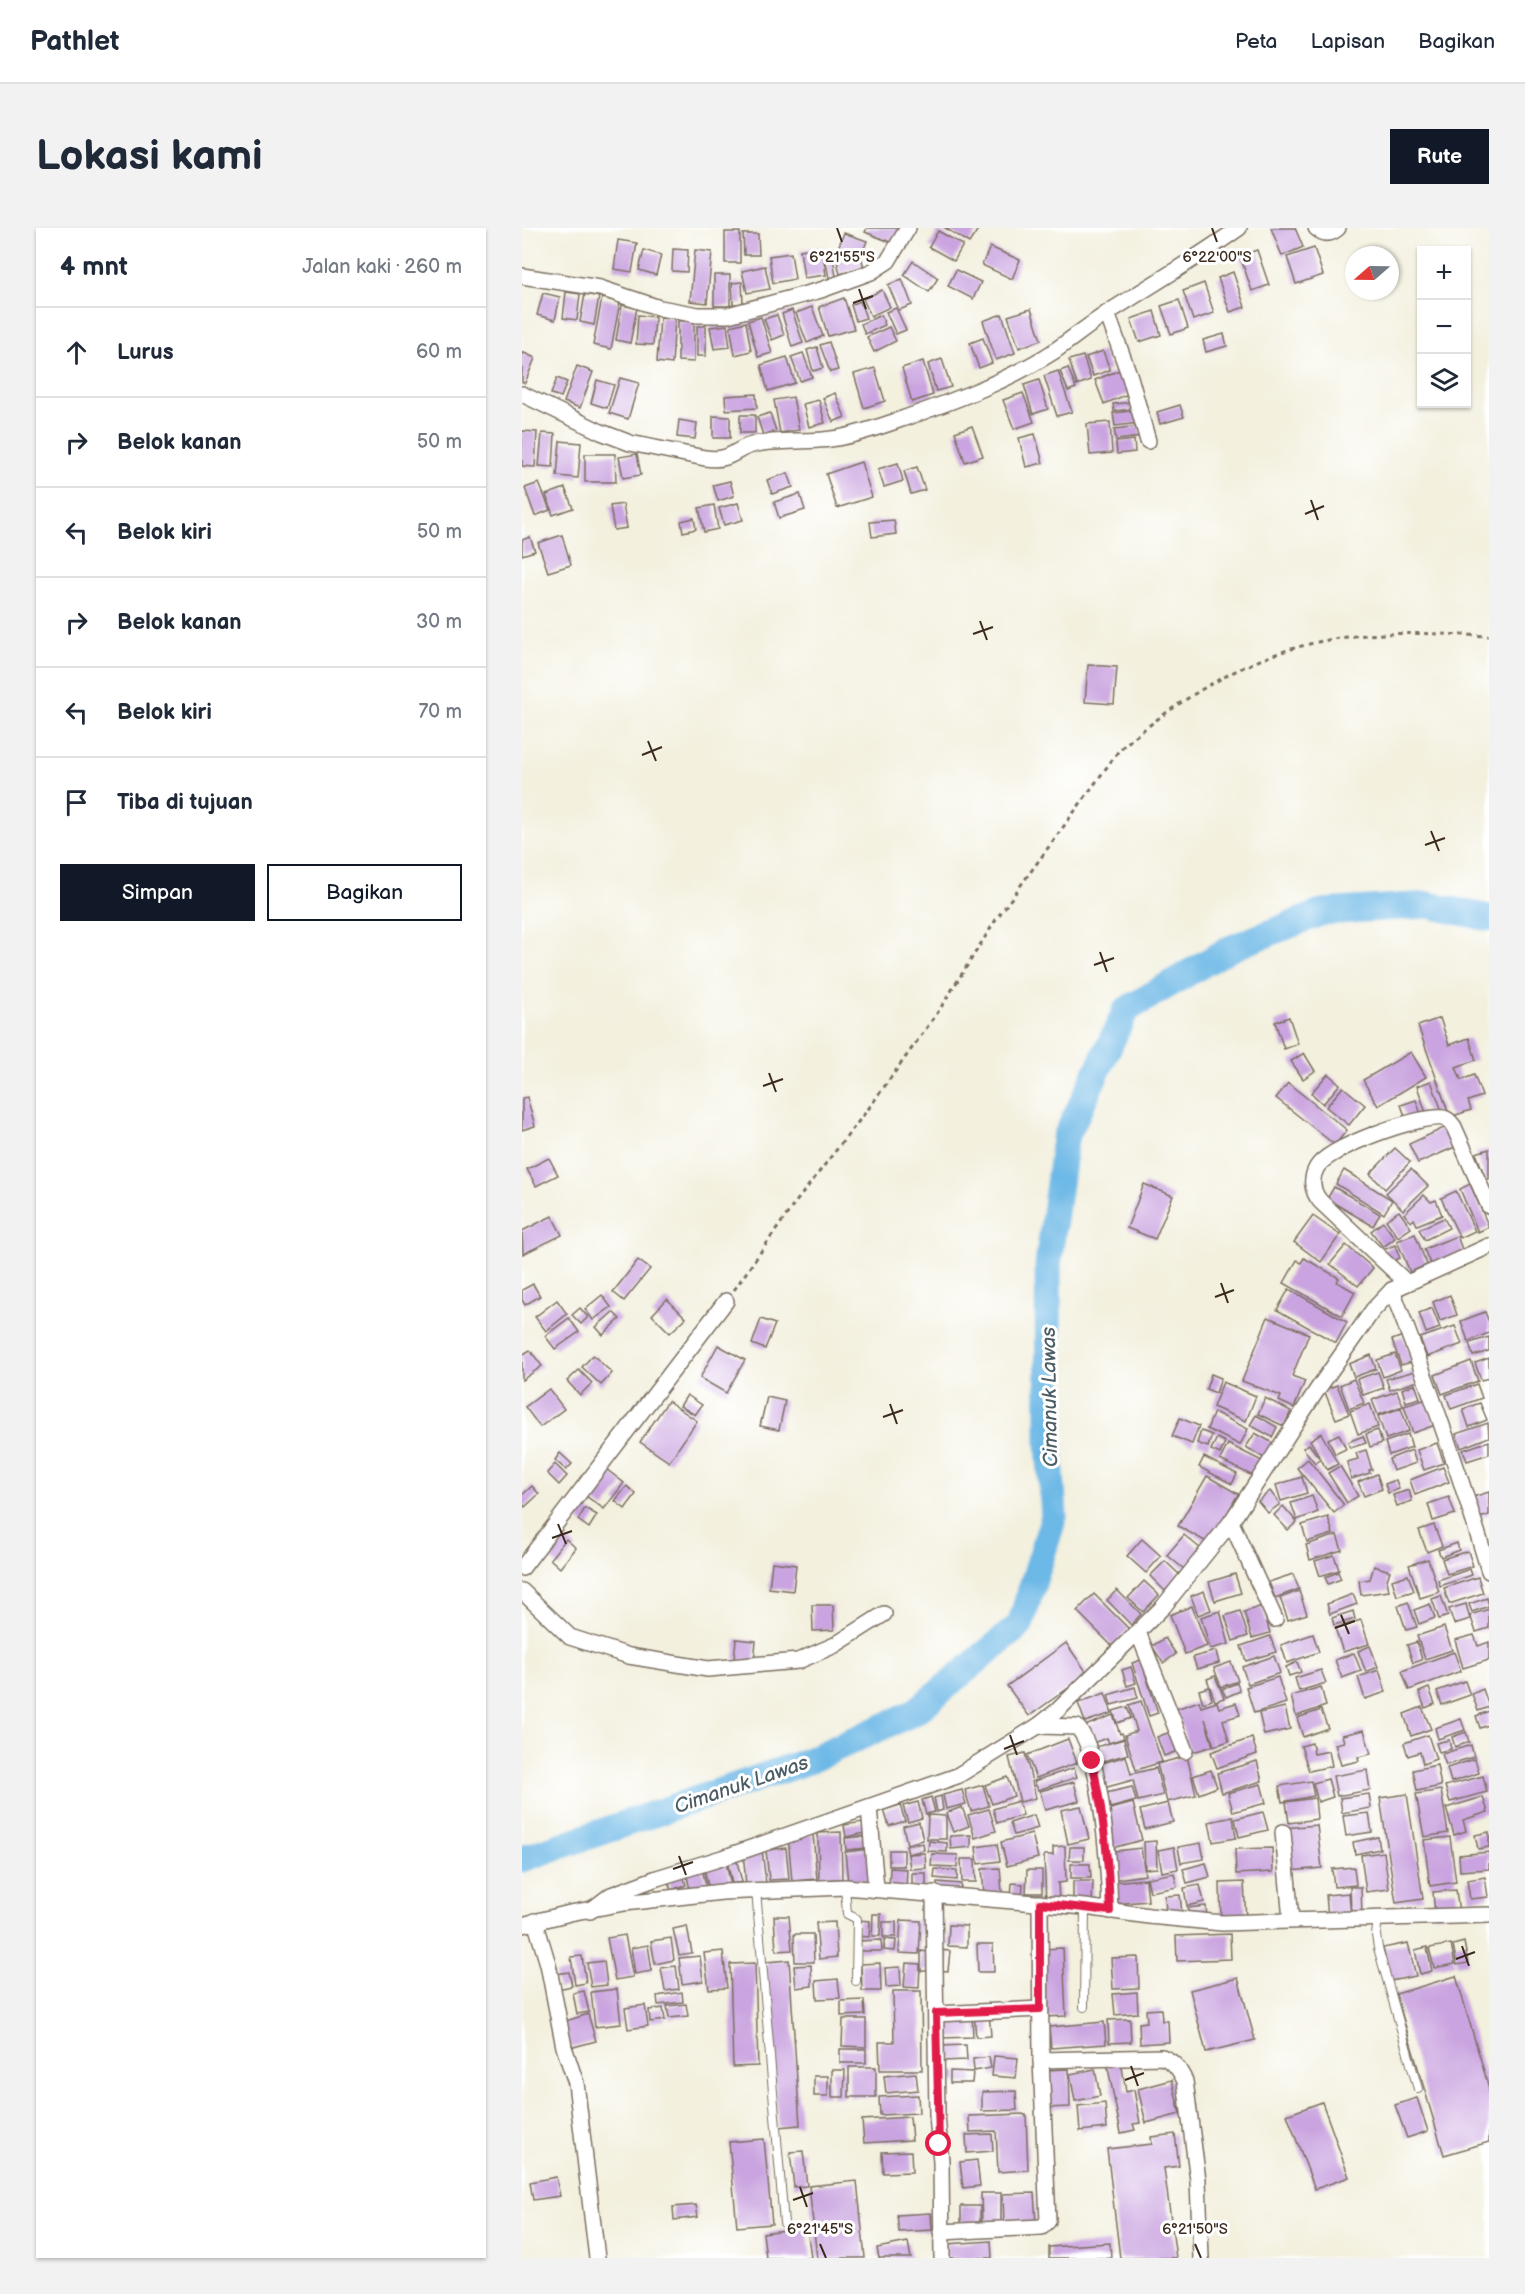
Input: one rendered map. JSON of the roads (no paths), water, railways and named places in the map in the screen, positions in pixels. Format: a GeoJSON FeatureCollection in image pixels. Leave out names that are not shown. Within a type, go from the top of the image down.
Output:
{"type":"FeatureCollection","features":[{"type":"Feature","properties":{"kind":"street"},"geometry":{"type":"LineString","coordinates":[[522,276],[600,288],[660,308],[698,315],[728,315],[821,290],[871,272],[888,261],[908,228]]}},
{"type":"Feature","properties":{"kind":"street"},"geometry":{"type":"LineString","coordinates":[[522,394],[601,432],[630,443],[715,459],[731,456],[757,443],[838,438],[914,415],[1005,377],[1052,352],[1107,313],[1191,262],[1239,228]]}},
{"type":"Feature","properties":{"kind":"street"},"geometry":{"type":"LineString","coordinates":[[1316,228],[1322,233],[1330,234],[1338,228]]}},
{"type":"Feature","properties":{"kind":"street"},"geometry":{"type":"LineString","coordinates":[[1107,313],[1130,377],[1148,441]]}},
{"type":"Feature","properties":{"kind":"street"},"geometry":{"type":"LineString","coordinates":[[1407,1283],[1315,1195],[1312,1184],[1317,1167],[1335,1151],[1388,1130],[1443,1118],[1450,1121],[1454,1127],[1489,1206]]}},
{"type":"Feature","properties":{"kind":"street"},"geometry":{"type":"LineString","coordinates":[[590,1911],[612,1895],[657,1878],[957,1776],[1038,1726],[1058,1710],[1162,1607],[1231,1522],[1360,1326],[1392,1290],[1489,1246]]}},
{"type":"Feature","properties":{"kind":"street"},"geometry":{"type":"LineString","coordinates":[[1392,1290],[1434,1397],[1489,1571]]}},
{"type":"Feature","properties":{"kind":"street"},"geometry":{"type":"LineString","coordinates":[[522,1568],[726,1301]]}},
{"type":"Feature","properties":{"kind":"street"},"geometry":{"type":"LineString","coordinates":[[1231,1522],[1275,1620]]}},
{"type":"Feature","properties":{"kind":"street"},"geometry":{"type":"LineString","coordinates":[[522,1591],[570,1637],[630,1656],[708,1669],[798,1661],[834,1646],[884,1614]]}},
{"type":"Feature","properties":{"kind":"street"},"geometry":{"type":"LineString","coordinates":[[1138,1632],[1185,1751]]}},
{"type":"Feature","properties":{"kind":"street"},"geometry":{"type":"LineString","coordinates":[[1038,1726],[1077,1727],[1089,1752],[1102,1815],[1110,1911]]}},
{"type":"Feature","properties":{"kind":"street"},"geometry":{"type":"LineString","coordinates":[[869,1807],[876,1888]]}},
{"type":"Feature","properties":{"kind":"street"},"geometry":{"type":"LineString","coordinates":[[1283,1832],[1291,1920]]}},
{"type":"Feature","properties":{"kind":"street"},"geometry":{"type":"LineString","coordinates":[[597,2258],[576,2083],[564,2047],[548,1964],[528,1923],[624,1903],[756,1889],[846,1894],[876,1888],[1085,1907],[1222,1923],[1489,1915]]}},
{"type":"Feature","properties":{"kind":"street"},"geometry":{"type":"LineString","coordinates":[[934,1893],[937,2115],[942,2199],[942,2258]]}},
{"type":"Feature","properties":{"kind":"street"},"geometry":{"type":"LineString","coordinates":[[941,2232],[1046,2225],[1048,2217],[1041,2060],[1040,1903]]}},
{"type":"Feature","properties":{"kind":"street"},"geometry":{"type":"LineString","coordinates":[[936,2013],[1040,2009]]}},
{"type":"Feature","properties":{"kind":"street"},"geometry":{"type":"LineString","coordinates":[[1041,2060],[1162,2057],[1172,2061],[1179,2068],[1185,2081],[1198,2180],[1202,2258]]}},
{"type":"Feature","properties":{"kind":"lane"},"geometry":{"type":"LineString","coordinates":[[756,1889],[784,2223]]}},
{"type":"Feature","properties":{"kind":"lane"},"geometry":{"type":"LineString","coordinates":[[846,1894],[848,1916],[857,1919],[856,1981]]}},
{"type":"Feature","properties":{"kind":"lane"},"geometry":{"type":"LineString","coordinates":[[1084,2007],[1085,1907]]}},
{"type":"Feature","properties":{"kind":"lane"},"geometry":{"type":"LineString","coordinates":[[1378,1918],[1376,1935],[1378,1948],[1418,2089]]}},
{"type":"Feature","properties":{"kind":"waterway","name":"Cimanuk Lawas"},"geometry":{"type":"LineString","coordinates":[[522,1859],[808,1761],[915,1712],[1020,1625],[1054,1516],[1049,1444],[1048,1265],[1065,1139],[1126,1010],[1229,949],[1323,912],[1428,905],[1489,918]]}}]}
